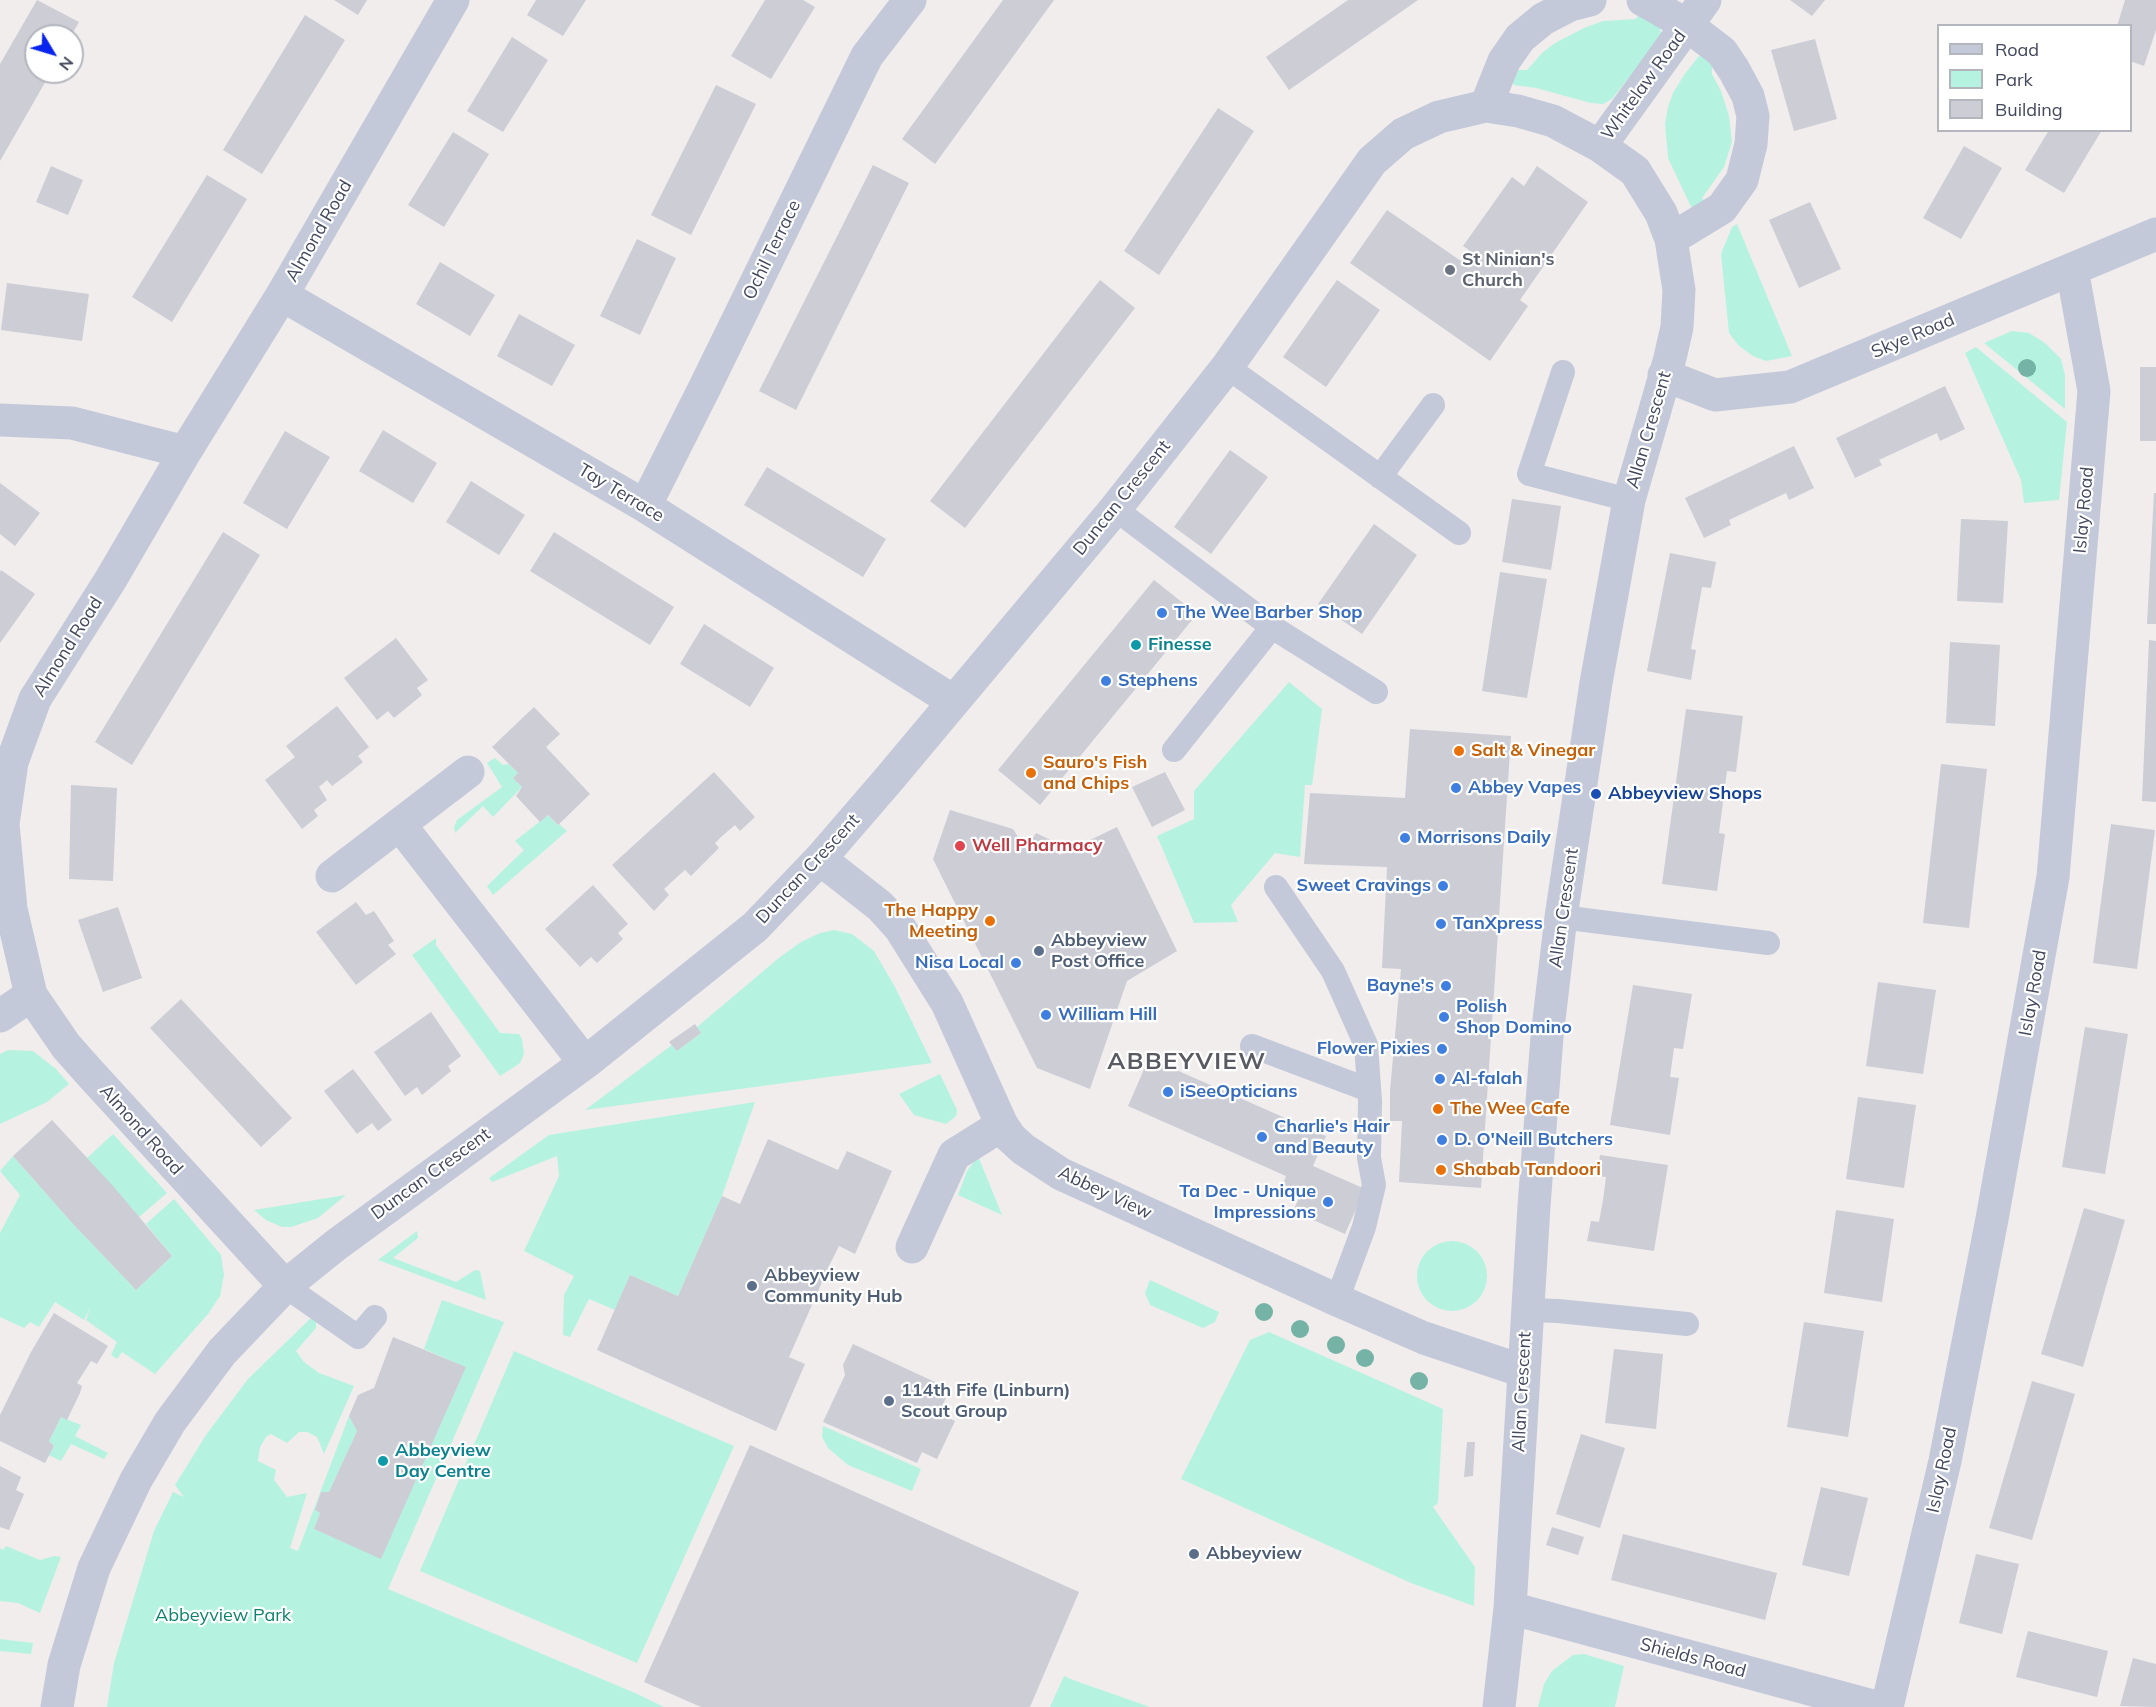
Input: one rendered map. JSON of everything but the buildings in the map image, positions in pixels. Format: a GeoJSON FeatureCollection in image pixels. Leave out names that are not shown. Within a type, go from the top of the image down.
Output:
{"type":"FeatureCollection","features":[{"type":"Feature","properties":{"kind":"street","name":"Almond Road"},"geometry":{"type":"LineString","coordinates":[[285,1286],[81,1064],[31,995],[11,909],[3,824],[12,762],[35,699],[111,579],[185,452],[282,295],[453,0]]}},
{"type":"Feature","properties":{"kind":"street","name":"Ochil Terrace"},"geometry":{"type":"LineString","coordinates":[[645,506],[867,56],[910,0]]}},
{"type":"Feature","properties":{"kind":"street"},"geometry":{"type":"LineString","coordinates":[[1486,106],[1504,61],[1520,38],[1543,19],[1570,5],[1590,0]]}},
{"type":"Feature","properties":{"kind":"street","name":"Whitelaw Road"},"geometry":{"type":"LineString","coordinates":[[1643,0],[1696,13],[1731,65],[1748,96],[1753,116],[1751,144],[1742,180],[1722,208],[1671,239]]}},
{"type":"Feature","properties":{"kind":"street","name":"Whitelaw Road"},"geometry":{"type":"LineString","coordinates":[[1600,146],[1696,13]]}},
{"type":"Feature","properties":{"kind":"street","name":"Duncan Crescent"},"geometry":{"type":"LineString","coordinates":[[57,1707],[64,1665],[94,1568],[136,1480],[170,1422],[222,1352],[285,1286],[336,1245],[585,1064],[755,927],[820,859],[889,779],[1115,509],[1227,367],[1372,160],[1403,134],[1439,117],[1486,106],[1518,111],[1553,121],[1600,146]]}},
{"type":"Feature","properties":{"kind":"street","name":"Allan Crescent"},"geometry":{"type":"LineString","coordinates":[[1499,1707],[1510,1608],[1523,1371],[1547,1037],[1561,918],[1596,683],[1629,500],[1677,327],[1679,290],[1671,239],[1661,213],[1635,171],[1600,146]]}},
{"type":"Feature","properties":{"kind":"street","name":"Skye Road"},"geometry":{"type":"LineString","coordinates":[[1664,375],[1715,395],[1790,387],[2156,234]]}},
{"type":"Feature","properties":{"kind":"street","name":"Islay Road"},"geometry":{"type":"LineString","coordinates":[[1887,1707],[1945,1461],[1992,1219],[2053,877],[2094,391],[2072,269]]}},
{"type":"Feature","properties":{"kind":"street","name":"Tay Terrace"},"geometry":{"type":"LineString","coordinates":[[282,295],[645,506],[953,701]]}},
{"type":"Feature","properties":{"kind":"street"},"geometry":{"type":"LineString","coordinates":[[0,420],[72,423],[185,452]]}},
{"type":"Feature","properties":{"kind":"street"},"geometry":{"type":"LineString","coordinates":[[332,876],[468,772]]}},
{"type":"Feature","properties":{"kind":"street"},"geometry":{"type":"LineString","coordinates":[[400,825],[585,1064]]}},
{"type":"Feature","properties":{"kind":"street","name":"Abbey View"},"geometry":{"type":"LineString","coordinates":[[820,859],[880,906],[900,928],[947,1003],[1002,1125],[1010,1137],[1023,1149],[1061,1174],[1337,1300],[1424,1338],[1523,1371]]}},
{"type":"Feature","properties":{"kind":"street"},"geometry":{"type":"LineString","coordinates":[[0,1016],[31,995]]}},
{"type":"Feature","properties":{"kind":"street"},"geometry":{"type":"LineString","coordinates":[[912,1247],[954,1155],[1002,1125]]}},
{"type":"Feature","properties":{"kind":"street","name":"Shields Road"},"geometry":{"type":"LineString","coordinates":[[1510,1608],[1876,1707]]}},
{"type":"Feature","properties":{"kind":"lane"},"geometry":{"type":"LineString","coordinates":[[1227,367],[1459,533]]}},
{"type":"Feature","properties":{"kind":"lane"},"geometry":{"type":"LineString","coordinates":[[1563,372],[1529,474],[1629,500]]}},
{"type":"Feature","properties":{"kind":"lane"},"geometry":{"type":"LineString","coordinates":[[1380,477],[1433,405]]}},
{"type":"Feature","properties":{"kind":"lane"},"geometry":{"type":"LineString","coordinates":[[1115,509],[1272,627],[1376,692]]}},
{"type":"Feature","properties":{"kind":"lane"},"geometry":{"type":"LineString","coordinates":[[1174,750],[1272,627]]}},
{"type":"Feature","properties":{"kind":"lane"},"geometry":{"type":"LineString","coordinates":[[1276,887],[1333,971],[1366,1045],[1369,1090],[1369,1158],[1374,1185],[1364,1227],[1337,1300]]}},
{"type":"Feature","properties":{"kind":"lane"},"geometry":{"type":"LineString","coordinates":[[1561,918],[1768,943]]}},
{"type":"Feature","properties":{"kind":"lane"},"geometry":{"type":"LineString","coordinates":[[1252,1046],[1369,1090]]}},
{"type":"Feature","properties":{"kind":"lane"},"geometry":{"type":"LineString","coordinates":[[285,1286],[358,1337],[375,1317]]}},
{"type":"Feature","properties":{"kind":"lane"},"geometry":{"type":"LineString","coordinates":[[1527,1310],[1687,1324]]}},
{"type":"Feature","properties":{"kind":"green space"},"geometry":{"type":"Polygon","coordinates":[[[1640,11],[1659,25],[1661,33],[1612,99],[1603,104],[1591,103],[1536,88],[1514,85],[1512,81],[1516,70],[1527,70],[1542,53],[1555,43],[1603,21],[1636,19],[1640,11]]]}},
{"type":"Feature","properties":{"kind":"green space"},"geometry":{"type":"Polygon","coordinates":[[[1699,56],[1712,63],[1712,74],[1721,91],[1729,116],[1732,142],[1724,167],[1702,198],[1707,204],[1693,211],[1668,158],[1665,124],[1673,93],[1699,56]]]}},
{"type":"Feature","properties":{"kind":"green space"},"geometry":{"type":"Polygon","coordinates":[[[1737,224],[1792,356],[1766,361],[1753,356],[1739,346],[1729,333],[1721,254],[1732,227],[1737,224]]]}},
{"type":"Feature","properties":{"kind":"green space"},"geometry":{"type":"Polygon","coordinates":[[[2012,331],[2029,333],[2045,343],[2061,359],[2065,375],[2065,409],[1984,343],[2012,331]]]}},
{"type":"Feature","properties":{"kind":"green space"},"geometry":{"type":"Polygon","coordinates":[[[1976,347],[2067,422],[2059,500],[2024,503],[2021,480],[1965,353],[1976,347]]]}},
{"type":"Feature","properties":{"kind":"green space"},"geometry":{"type":"Polygon","coordinates":[[[1289,682],[1322,709],[1312,785],[1305,785],[1300,857],[1275,853],[1231,905],[1238,922],[1194,923],[1157,836],[1194,819],[1194,791],[1289,682]]]}},
{"type":"Feature","properties":{"kind":"green space"},"geometry":{"type":"Polygon","coordinates":[[[495,758],[503,765],[509,764],[518,773],[513,778],[522,787],[493,817],[483,806],[455,833],[454,827],[457,820],[502,787],[487,763],[495,758]]]}},
{"type":"Feature","properties":{"kind":"green space"},"geometry":{"type":"Polygon","coordinates":[[[548,815],[557,825],[559,824],[567,831],[493,895],[487,886],[524,850],[515,841],[548,815]]]}},
{"type":"Feature","properties":{"kind":"green space"},"geometry":{"type":"Polygon","coordinates":[[[834,930],[852,934],[874,951],[895,987],[932,1063],[585,1110],[672,1045],[677,1051],[701,1033],[697,1027],[780,957],[801,942],[820,933],[834,930]]]}},
{"type":"Feature","properties":{"kind":"green space"},"geometry":{"type":"Polygon","coordinates":[[[436,938],[436,945],[500,1033],[519,1034],[522,1039],[524,1054],[520,1063],[500,1076],[412,955],[436,938]]]}},
{"type":"Feature","properties":{"kind":"green space"},"geometry":{"type":"Polygon","coordinates":[[[8,1050],[33,1051],[56,1069],[69,1084],[47,1102],[0,1124],[0,1054],[8,1050]]]}},
{"type":"Feature","properties":{"kind":"green space"},"geometry":{"type":"Polygon","coordinates":[[[940,1074],[957,1110],[956,1116],[946,1124],[914,1115],[899,1094],[940,1074]]]}},
{"type":"Feature","properties":{"kind":"green space"},"geometry":{"type":"Polygon","coordinates":[[[755,1102],[722,1196],[678,1296],[630,1275],[615,1310],[589,1299],[570,1337],[563,1335],[564,1295],[574,1276],[524,1251],[559,1176],[557,1156],[492,1182],[489,1178],[549,1135],[755,1102]]]}},
{"type":"Feature","properties":{"kind":"green space"},"geometry":{"type":"Polygon","coordinates":[[[113,1134],[167,1193],[139,1217],[87,1158],[113,1134]]]}},
{"type":"Feature","properties":{"kind":"green space"},"geometry":{"type":"Polygon","coordinates":[[[13,1156],[136,1290],[172,1256],[146,1224],[174,1199],[221,1255],[224,1275],[220,1296],[208,1314],[155,1374],[122,1352],[117,1359],[111,1355],[117,1342],[86,1320],[90,1308],[84,1320],[55,1302],[39,1327],[30,1322],[24,1328],[0,1317],[0,1233],[20,1195],[0,1171],[13,1156]]]}},
{"type":"Feature","properties":{"kind":"green space"},"geometry":{"type":"Polygon","coordinates":[[[978,1156],[1002,1215],[958,1195],[967,1171],[978,1156]]]}},
{"type":"Feature","properties":{"kind":"green space"},"geometry":{"type":"Polygon","coordinates":[[[346,1195],[318,1218],[291,1227],[282,1227],[266,1220],[254,1210],[346,1195]]]}},
{"type":"Feature","properties":{"kind":"green space"},"geometry":{"type":"Polygon","coordinates":[[[417,1231],[418,1238],[393,1258],[456,1282],[475,1270],[480,1271],[486,1300],[378,1260],[417,1231]]]}},
{"type":"Feature","properties":{"kind":"green space"},"geometry":{"type":"Polygon","coordinates":[[[1452,1241],[1465,1244],[1477,1251],[1484,1263],[1487,1276],[1484,1289],[1477,1301],[1465,1308],[1452,1311],[1439,1308],[1427,1301],[1420,1289],[1417,1276],[1420,1263],[1427,1251],[1439,1244],[1452,1241]]]}},
{"type":"Feature","properties":{"kind":"green space"},"geometry":{"type":"Polygon","coordinates":[[[1150,1280],[1219,1312],[1215,1322],[1203,1328],[1150,1305],[1145,1293],[1150,1280]]]}},
{"type":"Feature","properties":{"kind":"green space","name":"Abbeyview Park"},"geometry":{"type":"Polygon","coordinates":[[[442,1300],[504,1322],[388,1589],[664,1707],[107,1707],[114,1663],[154,1531],[173,1492],[184,1497],[175,1485],[206,1435],[248,1379],[312,1317],[316,1322],[316,1328],[296,1351],[304,1362],[319,1373],[354,1386],[324,1454],[317,1437],[307,1432],[299,1432],[287,1443],[271,1434],[266,1437],[260,1447],[258,1461],[276,1470],[274,1480],[287,1497],[307,1493],[290,1548],[298,1551],[349,1416],[357,1431],[329,1492],[321,1492],[315,1510],[320,1513],[314,1529],[381,1558],[465,1367],[424,1349],[442,1300]]]}},
{"type":"Feature","properties":{"kind":"green space"},"geometry":{"type":"Polygon","coordinates":[[[1269,1332],[1443,1409],[1438,1503],[1433,1507],[1475,1567],[1474,1606],[1411,1583],[1181,1479],[1250,1340],[1269,1332]]]}},
{"type":"Feature","properties":{"kind":"green space"},"geometry":{"type":"Polygon","coordinates":[[[514,1351],[734,1446],[637,1663],[420,1571],[514,1351]]]}},
{"type":"Feature","properties":{"kind":"green space"},"geometry":{"type":"Polygon","coordinates":[[[61,1417],[81,1425],[75,1436],[108,1453],[104,1459],[71,1444],[61,1461],[49,1455],[54,1446],[49,1441],[61,1417]]]}},
{"type":"Feature","properties":{"kind":"green space"},"geometry":{"type":"Polygon","coordinates":[[[823,1426],[921,1469],[912,1491],[848,1465],[828,1448],[822,1437],[823,1426]]]}},
{"type":"Feature","properties":{"kind":"green space"},"geometry":{"type":"Polygon","coordinates":[[[6,1546],[40,1560],[54,1556],[61,1557],[40,1613],[18,1603],[0,1601],[0,1548],[3,1550],[6,1546]]]}},
{"type":"Feature","properties":{"kind":"green space"},"geometry":{"type":"Polygon","coordinates":[[[0,1639],[33,1643],[31,1654],[0,1651],[0,1639]]]}},
{"type":"Feature","properties":{"kind":"green space"},"geometry":{"type":"Polygon","coordinates":[[[1584,1654],[1624,1666],[1615,1707],[1538,1707],[1544,1684],[1552,1671],[1573,1655],[1584,1654]]]}},
{"type":"Feature","properties":{"kind":"green space"},"geometry":{"type":"Polygon","coordinates":[[[1064,1676],[1073,1680],[1150,1707],[1050,1707],[1064,1676]]]}},
{"type":"Feature","properties":{"kind":"place","name":"St Ninian's Church"},"geometry":{"type":"Point","coordinates":[1450,270]}},
{"type":"Feature","properties":{"kind":"place","name":"The Wee Barber Shop"},"geometry":{"type":"Point","coordinates":[1162,613]}},
{"type":"Feature","properties":{"kind":"place","name":"Finesse"},"geometry":{"type":"Point","coordinates":[1136,645]}},
{"type":"Feature","properties":{"kind":"place","name":"Stephens"},"geometry":{"type":"Point","coordinates":[1106,681]}},
{"type":"Feature","properties":{"kind":"place","name":"Salt & Vinegar"},"geometry":{"type":"Point","coordinates":[1459,751]}},
{"type":"Feature","properties":{"kind":"place","name":"Sauro's Fish and Chips"},"geometry":{"type":"Point","coordinates":[1031,773]}},
{"type":"Feature","properties":{"kind":"place","name":"Abbey Vapes"},"geometry":{"type":"Point","coordinates":[1456,788]}},
{"type":"Feature","properties":{"kind":"place","name":"Abbeyview Shops"},"geometry":{"type":"Point","coordinates":[1596,794]}},
{"type":"Feature","properties":{"kind":"place","name":"Morrisons Daily"},"geometry":{"type":"Point","coordinates":[1405,838]}},
{"type":"Feature","properties":{"kind":"place","name":"Well Pharmacy"},"geometry":{"type":"Point","coordinates":[960,846]}},
{"type":"Feature","properties":{"kind":"place","name":"Sweet Cravings"},"geometry":{"type":"Point","coordinates":[1443,886]}},
{"type":"Feature","properties":{"kind":"place","name":"The Happy Meeting"},"geometry":{"type":"Point","coordinates":[990,921]}},
{"type":"Feature","properties":{"kind":"place","name":"TanXpress"},"geometry":{"type":"Point","coordinates":[1441,924]}},
{"type":"Feature","properties":{"kind":"place","name":"Abbeyview Post Office"},"geometry":{"type":"Point","coordinates":[1039,951]}},
{"type":"Feature","properties":{"kind":"place","name":"Nisa Local"},"geometry":{"type":"Point","coordinates":[1016,963]}},
{"type":"Feature","properties":{"kind":"place","name":"Bayne's"},"geometry":{"type":"Point","coordinates":[1446,986]}},
{"type":"Feature","properties":{"kind":"place","name":"William Hill"},"geometry":{"type":"Point","coordinates":[1046,1015]}},
{"type":"Feature","properties":{"kind":"place","name":"Polish Shop Domino"},"geometry":{"type":"Point","coordinates":[1444,1017]}},
{"type":"Feature","properties":{"kind":"place","name":"Flower Pixies"},"geometry":{"type":"Point","coordinates":[1442,1049]}},
{"type":"Feature","properties":{"kind":"place","name":"Al-falah"},"geometry":{"type":"Point","coordinates":[1440,1079]}},
{"type":"Feature","properties":{"kind":"place","name":"iSeeOpticians"},"geometry":{"type":"Point","coordinates":[1168,1092]}},
{"type":"Feature","properties":{"kind":"place","name":"The Wee Cafe"},"geometry":{"type":"Point","coordinates":[1438,1109]}},
{"type":"Feature","properties":{"kind":"place","name":"Charlie's Hair and Beauty"},"geometry":{"type":"Point","coordinates":[1262,1137]}},
{"type":"Feature","properties":{"kind":"place","name":"D. O'Neill Butchers"},"geometry":{"type":"Point","coordinates":[1442,1140]}},
{"type":"Feature","properties":{"kind":"place","name":"Shabab Tandoori"},"geometry":{"type":"Point","coordinates":[1441,1170]}},
{"type":"Feature","properties":{"kind":"place","name":"Ta Dec - Unique Impressions"},"geometry":{"type":"Point","coordinates":[1328,1202]}},
{"type":"Feature","properties":{"kind":"place","name":"Abbeyview Community Hub"},"geometry":{"type":"Point","coordinates":[752,1286]}},
{"type":"Feature","properties":{"kind":"place","name":"114th Fife (Linburn) Scout Group"},"geometry":{"type":"Point","coordinates":[889,1401]}},
{"type":"Feature","properties":{"kind":"place","name":"Abbeyview Day Centre"},"geometry":{"type":"Point","coordinates":[383,1461]}},
{"type":"Feature","properties":{"kind":"place","name":"Abbeyview"},"geometry":{"type":"Point","coordinates":[1194,1554]}},
{"type":"Feature","properties":{"kind":"district","name":"ABBEYVIEW"},"geometry":{"type":"Point","coordinates":[1187,1062]}}]}
